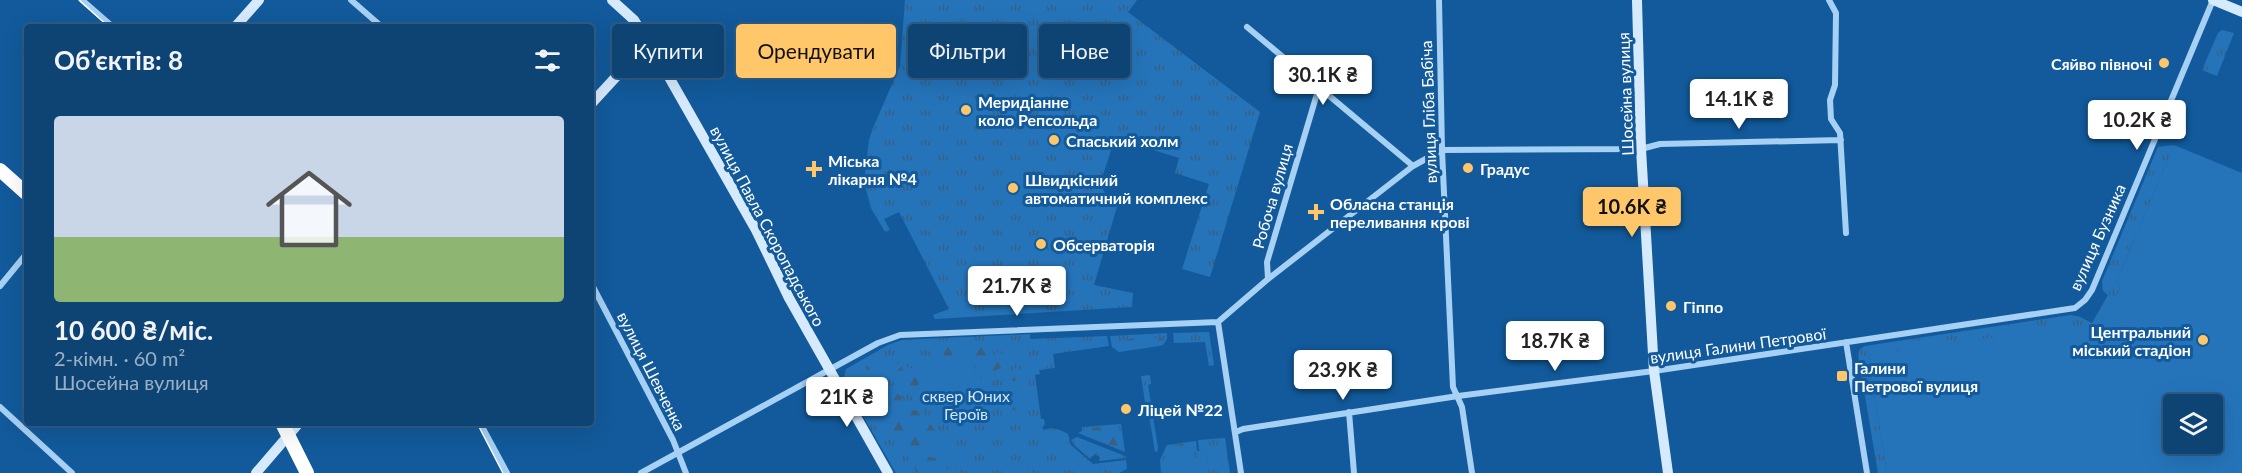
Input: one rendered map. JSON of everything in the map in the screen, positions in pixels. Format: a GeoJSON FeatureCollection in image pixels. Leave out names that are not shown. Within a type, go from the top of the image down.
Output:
{"type":"FeatureCollection","features":[{"type":"Feature","properties":{"kind":"highway"},"geometry":{"type":"LineString","coordinates":[[0,170],[24,191]]}},
{"type":"Feature","properties":{"kind":"highway"},"geometry":{"type":"LineString","coordinates":[[285,429],[307,473]]}},
{"type":"Feature","properties":{"kind":"street"},"geometry":{"type":"LineString","coordinates":[[82,0],[110,24]]}},
{"type":"Feature","properties":{"kind":"street"},"geometry":{"type":"LineString","coordinates":[[237,24],[259,0]]}},
{"type":"Feature","properties":{"kind":"street"},"geometry":{"type":"LineString","coordinates":[[351,0],[379,24]]}},
{"type":"Feature","properties":{"kind":"street","name":"вулиця Павла Скоропадського"},"geometry":{"type":"LineString","coordinates":[[612,0],[637,24]]}},
{"type":"Feature","properties":{"kind":"street","name":"вулиця Гліба Бабіча"},"geometry":{"type":"LineString","coordinates":[[1439,0],[1442,150],[1453,387],[1462,407],[1472,473]]}},
{"type":"Feature","properties":{"kind":"street","name":"Шосейна вулиця"},"geometry":{"type":"LineString","coordinates":[[1637,0],[1641,149],[1654,372],[1668,473]]}},
{"type":"Feature","properties":{"kind":"street"},"geometry":{"type":"LineString","coordinates":[[1828,0],[1836,13],[1835,85],[1830,100],[1831,119],[1840,133],[1841,140],[1846,233]]}},
{"type":"Feature","properties":{"kind":"street"},"geometry":{"type":"LineString","coordinates":[[2213,0],[2242,12]]}},
{"type":"Feature","properties":{"kind":"street","name":"вулиця Бузника"},"geometry":{"type":"LineString","coordinates":[[2065,310],[2081,304],[2092,290],[2213,0]]}},
{"type":"Feature","properties":{"kind":"street"},"geometry":{"type":"LineString","coordinates":[[1247,27],[1413,166]]}},
{"type":"Feature","properties":{"kind":"street"},"geometry":{"type":"LineString","coordinates":[[594,101],[615,78]]}},
{"type":"Feature","properties":{"kind":"street","name":"вулиця Павла Скоропадського"},"geometry":{"type":"LineString","coordinates":[[669,78],[756,230],[789,298],[888,473]]}},
{"type":"Feature","properties":{"kind":"street","name":"Робоча вулиця"},"geometry":{"type":"LineString","coordinates":[[1268,279],[1266,262],[1319,87]]}},
{"type":"Feature","properties":{"kind":"street"},"geometry":{"type":"LineString","coordinates":[[641,473],[878,343],[907,334],[1218,322],[1268,279],[1413,166],[1442,150],[1641,149],[1660,144],[1841,140]]}},
{"type":"Feature","properties":{"kind":"street"},"geometry":{"type":"LineString","coordinates":[[0,286],[24,257]]}},
{"type":"Feature","properties":{"kind":"street","name":"вулиця Шевченка"},"geometry":{"type":"LineString","coordinates":[[594,289],[673,440],[686,473]]}},
{"type":"Feature","properties":{"kind":"street","name":"вулиця Галини Петрової"},"geometry":{"type":"LineString","coordinates":[[1236,432],[1348,412],[1654,372],[2065,310]]}},
{"type":"Feature","properties":{"kind":"street"},"geometry":{"type":"LineString","coordinates":[[1218,322],[1241,473]]}},
{"type":"Feature","properties":{"kind":"street"},"geometry":{"type":"LineString","coordinates":[[1846,342],[1867,473]]}},
{"type":"Feature","properties":{"kind":"street"},"geometry":{"type":"LineString","coordinates":[[0,407],[72,473]]}},
{"type":"Feature","properties":{"kind":"street"},"geometry":{"type":"LineString","coordinates":[[1348,412],[1354,473]]}},
{"type":"Feature","properties":{"kind":"street"},"geometry":{"type":"LineString","coordinates":[[482,426],[507,473]]}},
{"type":"Feature","properties":{"kind":"street"},"geometry":{"type":"LineString","coordinates":[[255,473],[285,429]]}},
{"type":"Feature","properties":{"kind":"green space"},"geometry":{"type":"Polygon","coordinates":[[[905,0],[1137,0],[1128,12],[1260,112],[1210,277],[1182,269],[1209,184],[1175,173],[1179,158],[1115,138],[1101,181],[1104,192],[1119,200],[1094,285],[1133,293],[1132,307],[935,319],[933,315],[949,309],[899,212],[884,219],[890,230],[885,232],[871,208],[864,182],[869,140],[900,66],[905,0]]]}},
{"type":"Feature","properties":{"kind":"green space"},"geometry":{"type":"Polygon","coordinates":[[[2222,30],[2234,33],[2217,76],[2202,70],[2218,33],[2222,30]]]}},
{"type":"Feature","properties":{"kind":"green space"},"geometry":{"type":"Polygon","coordinates":[[[2174,145],[2116,283],[2121,287],[2093,336],[1868,355],[1887,473],[1878,473],[1858,355],[1860,349],[1865,346],[2071,315],[2092,323],[2108,295],[2103,291],[2102,281],[2158,147],[2174,145]]]}},
{"type":"Feature","properties":{"kind":"green space"},"geometry":{"type":"Polygon","coordinates":[[[2174,145],[2242,173],[2242,473],[1887,473],[1868,355],[2076,326],[2093,335],[2121,287],[2116,283],[2174,145]]]}},
{"type":"Feature","properties":{"kind":"green space"},"geometry":{"type":"Polygon","coordinates":[[[1209,332],[1214,365],[1209,366],[1205,342],[1174,343],[1173,333],[1209,332]]]}},
{"type":"Feature","properties":{"kind":"green space"},"geometry":{"type":"Polygon","coordinates":[[[1167,333],[1167,339],[1163,345],[1119,352],[1112,347],[1110,336],[1167,333]]]}},
{"type":"Feature","properties":{"kind":"green space","name":"сквер Юних Героїв"},"geometry":{"type":"Polygon","coordinates":[[[1030,334],[1030,339],[1107,336],[1109,346],[1053,354],[1055,368],[1039,370],[1040,374],[1035,375],[1041,419],[1044,419],[1045,424],[1042,428],[1044,430],[1056,429],[1068,434],[1071,445],[1093,464],[1126,460],[1127,469],[1119,473],[896,473],[846,386],[844,378],[846,369],[888,345],[902,340],[1030,334]]]}},
{"type":"Feature","properties":{"kind":"green space"},"geometry":{"type":"Polygon","coordinates":[[[1129,339],[1164,339],[1162,344],[1118,351],[1114,345],[1129,339]]]}},
{"type":"Feature","properties":{"kind":"green space"},"geometry":{"type":"Polygon","coordinates":[[[993,342],[997,347],[985,359],[969,356],[945,358],[937,356],[937,351],[943,344],[993,342]]]}},
{"type":"Feature","properties":{"kind":"green space"},"geometry":{"type":"Polygon","coordinates":[[[997,352],[1003,354],[1004,360],[1001,368],[996,370],[989,380],[978,378],[975,371],[976,363],[988,362],[997,352]]]}},
{"type":"Feature","properties":{"kind":"green space"},"geometry":{"type":"Polygon","coordinates":[[[901,354],[901,362],[890,369],[883,379],[865,368],[879,360],[901,354]]]}},
{"type":"Feature","properties":{"kind":"green space"},"geometry":{"type":"Polygon","coordinates":[[[972,358],[976,386],[921,392],[918,364],[972,358]]]}},
{"type":"Feature","properties":{"kind":"green space"},"geometry":{"type":"Polygon","coordinates":[[[902,366],[916,369],[919,386],[911,389],[894,383],[892,378],[902,366]]]}},
{"type":"Feature","properties":{"kind":"green space"},"geometry":{"type":"Polygon","coordinates":[[[1016,368],[1023,371],[1027,391],[1026,414],[1013,410],[1002,413],[1002,406],[996,404],[994,411],[991,412],[984,407],[968,409],[993,387],[1008,390],[1022,389],[1023,382],[1012,381],[1009,377],[1010,372],[1016,368]]]}},
{"type":"Feature","properties":{"kind":"green space"},"geometry":{"type":"Polygon","coordinates":[[[1150,375],[1151,384],[1148,385],[1157,452],[1155,452],[1141,376],[1150,375]]]}},
{"type":"Feature","properties":{"kind":"green space"},"geometry":{"type":"Polygon","coordinates":[[[866,382],[902,396],[901,403],[896,407],[897,412],[910,409],[922,412],[939,436],[932,442],[926,456],[935,458],[943,444],[955,463],[943,473],[917,473],[879,408],[876,390],[866,382]]]}},
{"type":"Feature","properties":{"kind":"green space"},"geometry":{"type":"Polygon","coordinates":[[[1121,424],[1125,452],[1078,433],[1082,431],[1082,427],[1121,424]]]}},
{"type":"Feature","properties":{"kind":"green space"},"geometry":{"type":"Polygon","coordinates":[[[1116,427],[1119,427],[1122,449],[1084,435],[1083,432],[1087,428],[1103,428],[1105,438],[1115,437],[1116,427]]]}},
{"type":"Feature","properties":{"kind":"green space"},"geometry":{"type":"Polygon","coordinates":[[[1050,433],[1065,435],[1072,448],[1094,467],[1093,471],[1050,433]]]}},
{"type":"Feature","properties":{"kind":"green space"},"geometry":{"type":"Polygon","coordinates":[[[1077,437],[1126,458],[1099,461],[1100,457],[1095,454],[1090,459],[1071,440],[1077,437]]]}},
{"type":"Feature","properties":{"kind":"green space"},"geometry":{"type":"Polygon","coordinates":[[[1225,438],[1230,473],[1209,473],[1206,450],[1199,450],[1198,440],[1225,438]]]}},
{"type":"Feature","properties":{"kind":"green space"},"geometry":{"type":"Polygon","coordinates":[[[1196,441],[1198,460],[1165,468],[1161,473],[1160,460],[1167,445],[1196,441]]]}},
{"type":"Feature","properties":{"kind":"green space"},"geometry":{"type":"Polygon","coordinates":[[[1178,444],[1195,445],[1196,456],[1185,453],[1165,458],[1171,447],[1178,444]]]}},
{"type":"Feature","properties":{"kind":"green space"},"geometry":{"type":"Polygon","coordinates":[[[1082,445],[1094,446],[1123,457],[1102,460],[1096,453],[1088,456],[1079,448],[1082,445]]]}},
{"type":"Feature","properties":{"kind":"green space"},"geometry":{"type":"Polygon","coordinates":[[[1206,449],[1209,473],[1163,473],[1172,459],[1187,455],[1198,459],[1197,451],[1206,449]]]}},
{"type":"Feature","properties":{"kind":"tram line"},"geometry":{"type":"LineString","coordinates":[[79,0],[106,24]]}},
{"type":"Feature","properties":{"kind":"tram line"},"geometry":{"type":"LineString","coordinates":[[479,426],[503,473]]}},
{"type":"Feature","properties":{"kind":"place","name":"Сяйво півночі"},"geometry":{"type":"Point","coordinates":[2164,63]}},
{"type":"Feature","properties":{"kind":"place","name":"Меридіанне коло Репсольда"},"geometry":{"type":"Point","coordinates":[966,110]}},
{"type":"Feature","properties":{"kind":"place","name":"Спаський холм"},"geometry":{"type":"Point","coordinates":[1054,140]}},
{"type":"Feature","properties":{"kind":"place","name":"Градус"},"geometry":{"type":"Point","coordinates":[1468,168]}},
{"type":"Feature","properties":{"kind":"place","name":"Міська лікарня №4"},"geometry":{"type":"Point","coordinates":[814,169]}},
{"type":"Feature","properties":{"kind":"place","name":"Швидкісний автоматичний комплекс"},"geometry":{"type":"Point","coordinates":[1013,188]}},
{"type":"Feature","properties":{"kind":"place","name":"Обласна станція переливання крові"},"geometry":{"type":"Point","coordinates":[1316,212]}},
{"type":"Feature","properties":{"kind":"place","name":"Обсерваторія"},"geometry":{"type":"Point","coordinates":[1041,244]}},
{"type":"Feature","properties":{"kind":"place","name":"Гіппо"},"geometry":{"type":"Point","coordinates":[1671,306]}},
{"type":"Feature","properties":{"kind":"place","name":"Центральний міський стадіон"},"geometry":{"type":"Point","coordinates":[2203,340]}},
{"type":"Feature","properties":{"kind":"place","name":"Галини Петрової вулиця"},"geometry":{"type":"Point","coordinates":[1842,376]}},
{"type":"Feature","properties":{"kind":"place","name":"Ліцей №22"},"geometry":{"type":"Point","coordinates":[1126,409]}}]}
